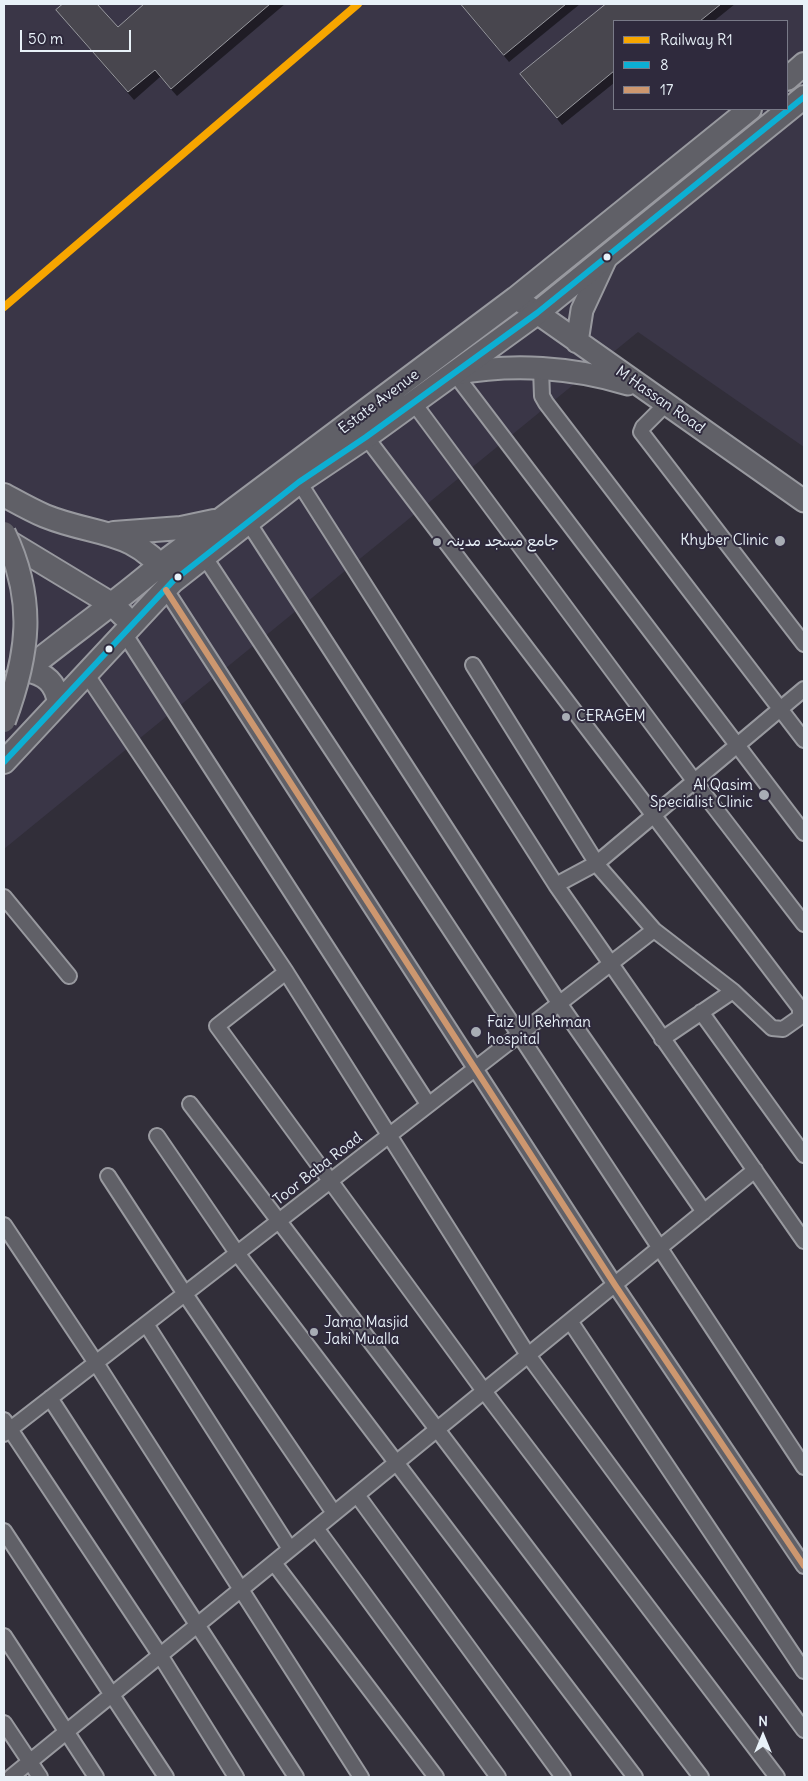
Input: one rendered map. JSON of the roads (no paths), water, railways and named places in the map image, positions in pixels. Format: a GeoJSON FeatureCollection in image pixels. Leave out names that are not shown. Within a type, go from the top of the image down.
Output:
{"type":"FeatureCollection","features":[{"type":"Feature","properties":{"kind":"highway"},"geometry":{"type":"LineString","coordinates":[[788,78],[804,64]]}},
{"type":"Feature","properties":{"kind":"highway","name":"Estate Avenue"},"geometry":{"type":"LineString","coordinates":[[788,110],[804,97]]}},
{"type":"Feature","properties":{"kind":"highway","name":"Estate Avenue"},"geometry":{"type":"LineString","coordinates":[[4,762],[128,629],[167,579],[221,520],[516,298],[749,110]]}},
{"type":"Feature","properties":{"kind":"highway","name":"Estate Avenue"},"geometry":{"type":"LineString","coordinates":[[4,688],[54,646],[113,605],[167,579],[204,556],[299,482],[455,374],[537,313],[788,110]]}},
{"type":"Feature","properties":{"kind":"highway"},"geometry":{"type":"LineString","coordinates":[[4,495],[45,516],[139,546],[167,579]]}},
{"type":"Feature","properties":{"kind":"highway"},"geometry":{"type":"LineString","coordinates":[[106,534],[181,528],[221,520]]}},
{"type":"Feature","properties":{"kind":"highway"},"geometry":{"type":"LineString","coordinates":[[4,533],[16,559],[26,610],[23,658],[18,684],[4,721]]}},
{"type":"Feature","properties":{"kind":"highway"},"geometry":{"type":"LineString","coordinates":[[4,539],[113,605],[128,629]]}},
{"type":"Feature","properties":{"kind":"highway"},"geometry":{"type":"LineString","coordinates":[[26,670],[39,672],[50,679],[57,690],[60,703]]}},
{"type":"Feature","properties":{"kind":"main road"},"geometry":{"type":"LineString","coordinates":[[577,342],[582,310],[607,256]]}},
{"type":"Feature","properties":{"kind":"main road","name":"M Hassan Road"},"geometry":{"type":"LineString","coordinates":[[516,298],[804,501]]}},
{"type":"Feature","properties":{"kind":"main road"},"geometry":{"type":"LineString","coordinates":[[455,374],[482,368],[575,370],[643,388]]}},
{"type":"Feature","properties":{"kind":"street"},"geometry":{"type":"LineString","coordinates":[[541,369],[542,396],[546,404],[804,740]]}},
{"type":"Feature","properties":{"kind":"street"},"geometry":{"type":"LineString","coordinates":[[455,374],[804,833]]}},
{"type":"Feature","properties":{"kind":"street"},"geometry":{"type":"LineString","coordinates":[[413,402],[694,782],[804,924]]}},
{"type":"Feature","properties":{"kind":"street"},"geometry":{"type":"LineString","coordinates":[[666,404],[643,427],[641,432],[804,644]]}},
{"type":"Feature","properties":{"kind":"street"},"geometry":{"type":"LineString","coordinates":[[366,437],[800,1008],[800,1018],[782,1029],[772,1028],[733,991],[654,930],[597,863],[473,665]]}},
{"type":"Feature","properties":{"kind":"street"},"geometry":{"type":"LineString","coordinates":[[299,482],[556,885],[804,1241]]}},
{"type":"Feature","properties":{"kind":"street"},"geometry":{"type":"LineString","coordinates":[[248,522],[560,1003],[704,1212]]}},
{"type":"Feature","properties":{"kind":"street"},"geometry":{"type":"LineString","coordinates":[[204,556],[804,1467]]}},
{"type":"Feature","properties":{"kind":"street"},"geometry":{"type":"LineString","coordinates":[[167,579],[475,1068],[615,1284],[804,1566]]}},
{"type":"Feature","properties":{"kind":"street"},"geometry":{"type":"LineString","coordinates":[[128,629],[428,1104]]}},
{"type":"Feature","properties":{"kind":"street"},"geometry":{"type":"LineString","coordinates":[[86,675],[286,972],[528,1356],[804,1730]]}},
{"type":"Feature","properties":{"kind":"street"},"geometry":{"type":"LineString","coordinates":[[556,885],[597,863],[804,690]]}},
{"type":"Feature","properties":{"kind":"street"},"geometry":{"type":"LineString","coordinates":[[4,896],[69,976]]}},
{"type":"Feature","properties":{"kind":"street","name":"Toor Baba Road"},"geometry":{"type":"LineString","coordinates":[[6,1428],[96,1363],[654,930]]}},
{"type":"Feature","properties":{"kind":"street"},"geometry":{"type":"LineString","coordinates":[[286,972],[217,1026],[484,1391],[777,1777]]}},
{"type":"Feature","properties":{"kind":"street"},"geometry":{"type":"LineString","coordinates":[[662,1038],[733,991]]}},
{"type":"Feature","properties":{"kind":"street"},"geometry":{"type":"LineString","coordinates":[[702,1012],[804,1155]]}},
{"type":"Feature","properties":{"kind":"street"},"geometry":{"type":"LineString","coordinates":[[190,1104],[701,1777]]}},
{"type":"Feature","properties":{"kind":"street"},"geometry":{"type":"LineString","coordinates":[[157,1136],[237,1253],[395,1464],[635,1777]]}},
{"type":"Feature","properties":{"kind":"street"},"geometry":{"type":"LineString","coordinates":[[11,1777],[754,1170]]}},
{"type":"Feature","properties":{"kind":"street"},"geometry":{"type":"LineString","coordinates":[[108,1176],[185,1294],[334,1513]]}},
{"type":"Feature","properties":{"kind":"street"},"geometry":{"type":"LineString","coordinates":[[4,1225],[96,1363],[361,1777]]}},
{"type":"Feature","properties":{"kind":"street"},"geometry":{"type":"LineString","coordinates":[[570,1321],[804,1671]]}},
{"type":"Feature","properties":{"kind":"street"},"geometry":{"type":"LineString","coordinates":[[146,1324],[290,1549]]}},
{"type":"Feature","properties":{"kind":"street"},"geometry":{"type":"LineString","coordinates":[[50,1398],[296,1777]]}},
{"type":"Feature","properties":{"kind":"street"},"geometry":{"type":"LineString","coordinates":[[6,1428],[160,1655],[236,1777]]}},
{"type":"Feature","properties":{"kind":"street"},"geometry":{"type":"LineString","coordinates":[[357,1495],[563,1777]]}},
{"type":"Feature","properties":{"kind":"street"},"geometry":{"type":"LineString","coordinates":[[316,1528],[498,1777]]}},
{"type":"Feature","properties":{"kind":"street"},"geometry":{"type":"LineString","coordinates":[[4,1531],[166,1777]]}},
{"type":"Feature","properties":{"kind":"street"},"geometry":{"type":"LineString","coordinates":[[274,1563],[436,1777]]}},
{"type":"Feature","properties":{"kind":"street"},"geometry":{"type":"LineString","coordinates":[[4,1636],[96,1777]]}},
{"type":"Feature","properties":{"kind":"street"},"geometry":{"type":"LineString","coordinates":[[4,1723],[40,1777]]}},
{"type":"Feature","properties":{"kind":"rail line","name":"R1"},"geometry":{"type":"LineString","coordinates":[[4,307],[358,4]]}},
{"type":"Feature","properties":{"kind":"place","name":"Khyber Clinic"},"geometry":{"type":"Point","coordinates":[780,541]}},
{"type":"Feature","properties":{"kind":"place","name":"جامع مسجد مدینہ"},"geometry":{"type":"Point","coordinates":[437,542]}},
{"type":"Feature","properties":{"kind":"place","name":"CERAGEM"},"geometry":{"type":"Point","coordinates":[566,717]}},
{"type":"Feature","properties":{"kind":"place","name":"Al Qasim Specialist Clinic"},"geometry":{"type":"Point","coordinates":[764,795]}},
{"type":"Feature","properties":{"kind":"place","name":"Faiz Ul Rehman hospital"},"geometry":{"type":"Point","coordinates":[476,1032]}},
{"type":"Feature","properties":{"kind":"place","name":"Jama Masjid Jaki Mualla"},"geometry":{"type":"Point","coordinates":[314,1332]}}]}
